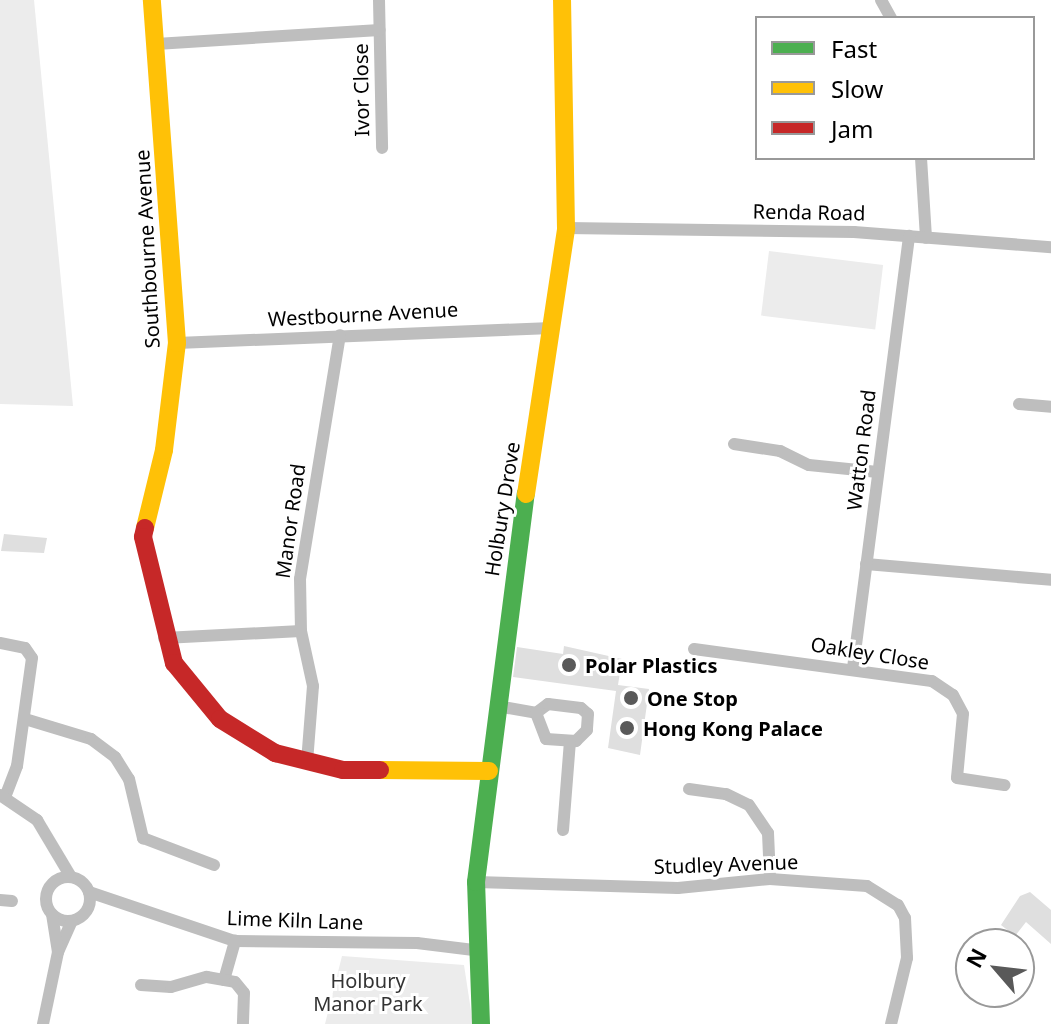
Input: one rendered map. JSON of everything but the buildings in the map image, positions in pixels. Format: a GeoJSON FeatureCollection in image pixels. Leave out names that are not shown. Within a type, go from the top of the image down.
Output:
{"type":"FeatureCollection","features":[{"type":"Feature","properties":{"kind":"street","name":"Southbourne Avenue"},"geometry":{"type":"LineString","coordinates":[[152,0],[177,343],[164,450],[143,537],[164,638],[174,663],[220,719],[275,753],[343,770],[489,771]]}},
{"type":"Feature","properties":{"kind":"street","name":"Ivor Close"},"geometry":{"type":"LineString","coordinates":[[379,0],[382,148]]}},
{"type":"Feature","properties":{"kind":"street","name":"Holbury Drove"},"geometry":{"type":"LineString","coordinates":[[481,1024],[474,950],[476,882],[497,706],[566,228],[562,0]]}},
{"type":"Feature","properties":{"kind":"street","name":"Ivor Close"},"geometry":{"type":"LineString","coordinates":[[156,44],[380,30]]}},
{"type":"Feature","properties":{"kind":"street"},"geometry":{"type":"LineString","coordinates":[[921,160],[926,238]]}},
{"type":"Feature","properties":{"kind":"street","name":"Renda Road"},"geometry":{"type":"LineString","coordinates":[[566,228],[909,236],[1051,247]]}},
{"type":"Feature","properties":{"kind":"street","name":"Watton Road"},"geometry":{"type":"LineString","coordinates":[[853,668],[909,236]]}},
{"type":"Feature","properties":{"kind":"street","name":"Westbourne Avenue"},"geometry":{"type":"LineString","coordinates":[[177,343],[552,328]]}},
{"type":"Feature","properties":{"kind":"street","name":"Manor Road"},"geometry":{"type":"LineString","coordinates":[[307,762],[313,686],[301,631],[300,579],[340,335]]}},
{"type":"Feature","properties":{"kind":"street"},"geometry":{"type":"LineString","coordinates":[[1019,404],[1051,407]]}},
{"type":"Feature","properties":{"kind":"street"},"geometry":{"type":"LineString","coordinates":[[734,444],[780,451],[809,465],[878,472]]}},
{"type":"Feature","properties":{"kind":"street"},"geometry":{"type":"LineString","coordinates":[[866,564],[1051,580]]}},
{"type":"Feature","properties":{"kind":"street"},"geometry":{"type":"LineString","coordinates":[[164,638],[301,631]]}},
{"type":"Feature","properties":{"kind":"street"},"geometry":{"type":"LineString","coordinates":[[0,643],[25,648],[32,658],[25,719],[3,796],[37,820],[71,877],[89,892],[87,911],[72,921],[58,952],[43,1024]]}},
{"type":"Feature","properties":{"kind":"street","name":"Oakley Close"},"geometry":{"type":"LineString","coordinates":[[694,649],[853,668],[944,687],[963,714],[957,778],[1004,785]]}},
{"type":"Feature","properties":{"kind":"street"},"geometry":{"type":"LineString","coordinates":[[497,706],[536,713],[548,704],[581,708],[588,714],[587,730],[570,741],[546,739],[536,713]]}},
{"type":"Feature","properties":{"kind":"street"},"geometry":{"type":"LineString","coordinates":[[25,719],[91,739],[115,757],[129,779],[143,838],[214,865]]}},
{"type":"Feature","properties":{"kind":"street"},"geometry":{"type":"LineString","coordinates":[[563,830],[570,741]]}},
{"type":"Feature","properties":{"kind":"street"},"geometry":{"type":"LineString","coordinates":[[689,789],[726,794],[749,805],[768,833],[770,879]]}},
{"type":"Feature","properties":{"kind":"street"},"geometry":{"type":"LineString","coordinates":[[58,855],[57,880],[46,896],[58,952]]}},
{"type":"Feature","properties":{"kind":"street"},"geometry":{"type":"LineString","coordinates":[[57,880],[71,877]]}},
{"type":"Feature","properties":{"kind":"street","name":"Studley Avenue"},"geometry":{"type":"LineString","coordinates":[[476,882],[678,888],[770,879],[867,886],[898,905],[909,940],[891,1024]]}},
{"type":"Feature","properties":{"kind":"street","name":"Lime Kiln Lane"},"geometry":{"type":"LineString","coordinates":[[89,892],[119,905],[235,941],[417,943],[474,950]]}},
{"type":"Feature","properties":{"kind":"street","name":"Lime Kiln Lane"},"geometry":{"type":"LineString","coordinates":[[87,911],[119,905]]}},
{"type":"Feature","properties":{"kind":"street"},"geometry":{"type":"LineString","coordinates":[[52,914],[72,921]]}},
{"type":"Feature","properties":{"kind":"street"},"geometry":{"type":"LineString","coordinates":[[224,980],[235,941]]}},
{"type":"Feature","properties":{"kind":"street"},"geometry":{"type":"LineString","coordinates":[[141,985],[171,987],[207,977],[235,982],[244,993],[243,1024]]}},
{"type":"Feature","properties":{"kind":"green space"},"geometry":{"type":"Polygon","coordinates":[[[0,0],[34,0],[73,406],[0,404],[0,0]]]}},
{"type":"Feature","properties":{"kind":"green space"},"geometry":{"type":"Polygon","coordinates":[[[769,251],[883,265],[875,330],[761,316],[769,251]]]}},
{"type":"Feature","properties":{"kind":"green space","name":"Holbury Manor Park"},"geometry":{"type":"Polygon","coordinates":[[[342,956],[464,965],[473,1024],[325,1024],[342,956]]]}},
{"type":"Feature","properties":{"kind":"traffic: fast"},"geometry":{"type":"LineString","coordinates":[[481,1024],[476,882],[526,494]]}},
{"type":"Feature","properties":{"kind":"traffic: slow"},"geometry":{"type":"LineString","coordinates":[[145,528],[164,450],[177,343],[152,0]]}},
{"type":"Feature","properties":{"kind":"traffic: slow"},"geometry":{"type":"LineString","coordinates":[[526,494],[566,228],[562,0]]}},
{"type":"Feature","properties":{"kind":"traffic: slow"},"geometry":{"type":"LineString","coordinates":[[380,770],[489,771]]}},
{"type":"Feature","properties":{"kind":"traffic: jam"},"geometry":{"type":"LineString","coordinates":[[145,528],[143,537],[174,663],[220,719],[275,753],[343,770],[380,770]]}},
{"type":"Feature","properties":{"kind":"place","name":"Polar Plastics"},"geometry":{"type":"Point","coordinates":[569,665]}},
{"type":"Feature","properties":{"kind":"place","name":"One Stop"},"geometry":{"type":"Point","coordinates":[631,698]}},
{"type":"Feature","properties":{"kind":"place","name":"Hong Kong Palace"},"geometry":{"type":"Point","coordinates":[627,728]}}]}
